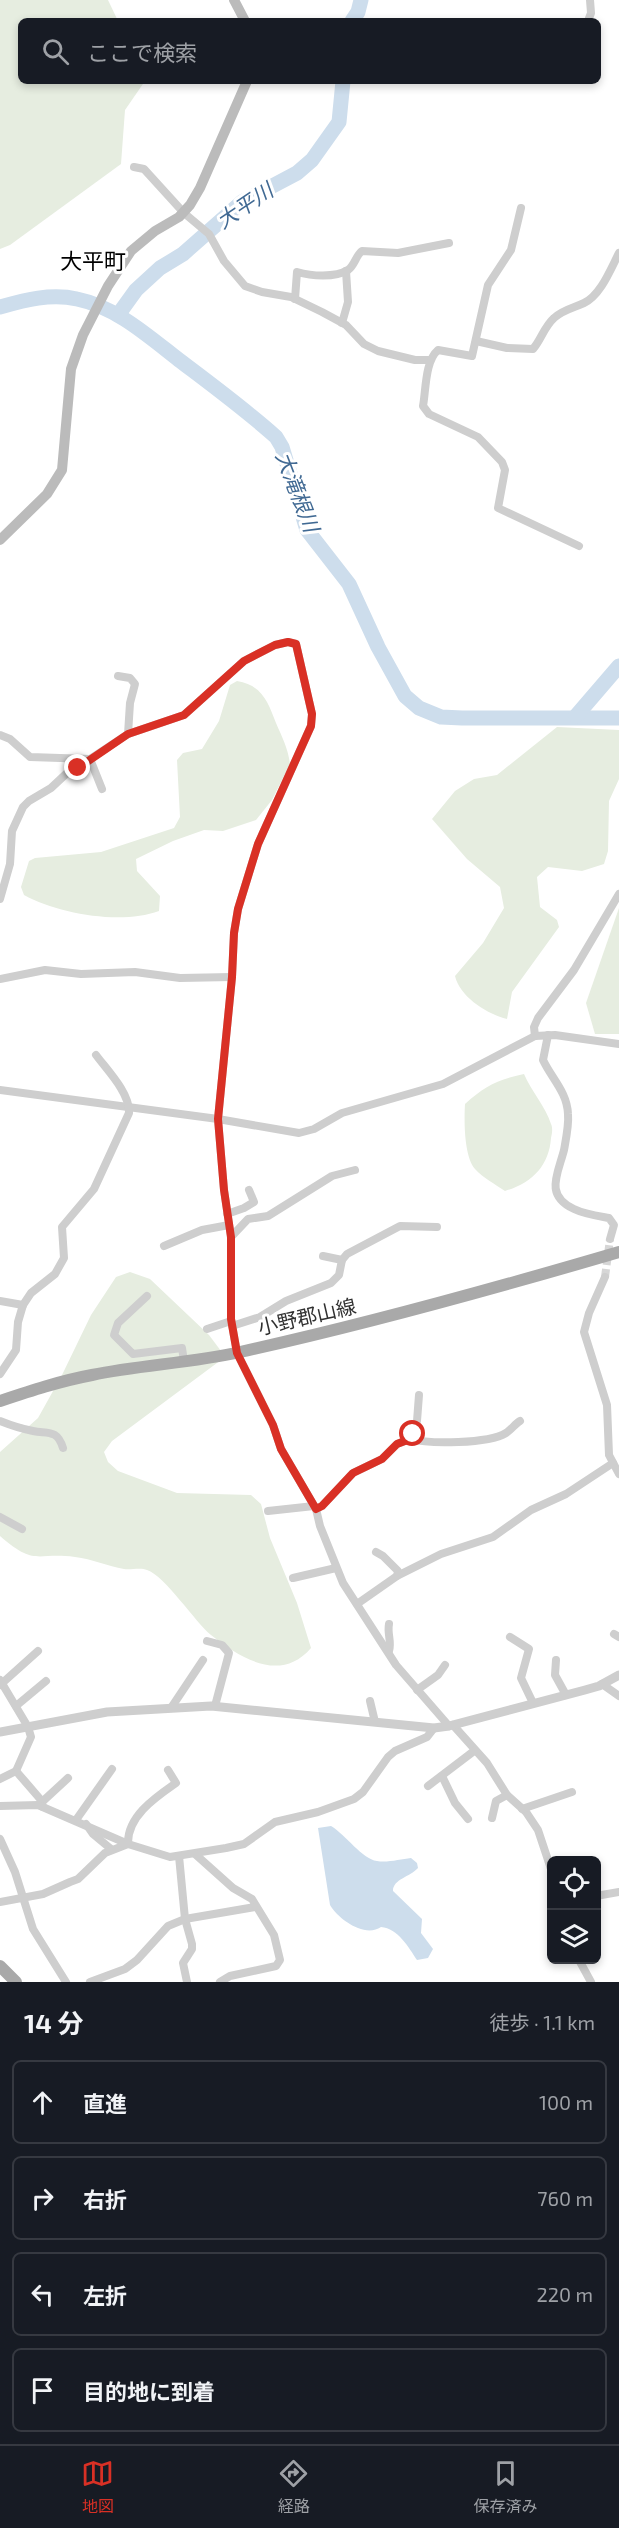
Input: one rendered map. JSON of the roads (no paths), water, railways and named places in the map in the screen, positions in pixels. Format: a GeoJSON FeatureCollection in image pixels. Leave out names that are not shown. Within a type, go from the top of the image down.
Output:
{"type":"FeatureCollection","features":[{"type":"Feature","properties":{"kind":"main road"},"geometry":{"type":"LineString","coordinates":[[234,0],[243,18]]}},
{"type":"Feature","properties":{"kind":"main road"},"geometry":{"type":"LineString","coordinates":[[0,540],[47,494],[62,470],[71,369],[85,331],[108,285],[131,250],[146,237],[184,213],[200,188],[246,84]]}},
{"type":"Feature","properties":{"kind":"main road","name":"小野郡山線"},"geometry":{"type":"LineString","coordinates":[[0,1401],[70,1379],[237,1353],[422,1309],[619,1252]]}},
{"type":"Feature","properties":{"kind":"main road"},"geometry":{"type":"LineString","coordinates":[[0,1966],[16,1982]]}},
{"type":"Feature","properties":{"kind":"street"},"geometry":{"type":"LineString","coordinates":[[589,18],[590,0]]}},
{"type":"Feature","properties":{"kind":"street"},"geometry":{"type":"LineString","coordinates":[[134,167],[144,169],[184,213],[209,234],[224,261],[245,286],[295,299],[342,323],[364,344],[378,351],[415,360],[430,360]]}},
{"type":"Feature","properties":{"kind":"street"},"geometry":{"type":"LineString","coordinates":[[521,208],[511,250],[488,285],[472,356],[438,350],[430,360],[423,406],[429,414],[478,437],[502,462],[505,470],[498,508],[579,546]]}},
{"type":"Feature","properties":{"kind":"street"},"geometry":{"type":"LineString","coordinates":[[295,299],[297,272],[308,275],[333,274],[349,269],[362,251],[398,253],[449,243]]}},
{"type":"Feature","properties":{"kind":"street"},"geometry":{"type":"LineString","coordinates":[[476,341],[507,348],[533,350],[552,320],[565,310],[586,302],[591,297],[619,253]]}},
{"type":"Feature","properties":{"kind":"street"},"geometry":{"type":"LineString","coordinates":[[342,323],[348,302],[346,271]]}},
{"type":"Feature","properties":{"kind":"street"},"geometry":{"type":"LineString","coordinates":[[0,899],[10,864],[12,831],[24,807],[32,798],[51,788],[67,773],[128,734],[184,715],[244,661],[275,645],[288,642],[296,644],[312,714],[311,726],[276,800],[244,886],[234,933],[218,1119],[231,1237],[231,1323],[237,1353],[273,1425],[281,1449],[315,1507],[343,1583],[396,1665],[487,1763],[507,1795],[522,1809],[538,1830],[547,1857]]}},
{"type":"Feature","properties":{"kind":"street"},"geometry":{"type":"LineString","coordinates":[[118,676],[130,678],[135,684],[130,702],[128,734]]}},
{"type":"Feature","properties":{"kind":"street"},"geometry":{"type":"LineString","coordinates":[[0,735],[10,739],[30,757],[90,759]]}},
{"type":"Feature","properties":{"kind":"street"},"geometry":{"type":"LineString","coordinates":[[90,759],[102,789]]}},
{"type":"Feature","properties":{"kind":"street"},"geometry":{"type":"LineString","coordinates":[[535,1036],[534,1027],[538,1018],[574,970],[619,894]]}},
{"type":"Feature","properties":{"kind":"street"},"geometry":{"type":"LineString","coordinates":[[0,979],[45,970],[81,974],[135,972],[180,978],[232,977]]}},
{"type":"Feature","properties":{"kind":"street"},"geometry":{"type":"LineString","coordinates":[[548,1035],[543,1060],[559,1083],[568,1113],[564,1149],[555,1182],[556,1193],[562,1202],[575,1210],[609,1218],[614,1225],[610,1239]]}},
{"type":"Feature","properties":{"kind":"street"},"geometry":{"type":"LineString","coordinates":[[0,1090],[218,1119],[299,1133],[342,1113],[443,1084],[535,1036],[548,1035],[619,1044]]}},
{"type":"Feature","properties":{"kind":"street"},"geometry":{"type":"LineString","coordinates":[[0,1374],[16,1350],[18,1322],[23,1305],[31,1293],[55,1274],[64,1258],[62,1227],[94,1189],[125,1123],[129,1107],[116,1082],[96,1054]]}},
{"type":"Feature","properties":{"kind":"street"},"geometry":{"type":"LineString","coordinates":[[231,1237],[248,1219],[268,1216],[332,1176],[355,1170]]}},
{"type":"Feature","properties":{"kind":"street"},"geometry":{"type":"LineString","coordinates":[[227,1214],[254,1202],[249,1191]]}},
{"type":"Feature","properties":{"kind":"street"},"geometry":{"type":"LineString","coordinates":[[164,1246],[202,1230],[229,1226]]}},
{"type":"Feature","properties":{"kind":"street"},"geometry":{"type":"LineString","coordinates":[[207,1329],[260,1317],[286,1300],[331,1283],[339,1275],[342,1260],[347,1254],[400,1226],[437,1227]]}},
{"type":"Feature","properties":{"kind":"street"},"geometry":{"type":"LineString","coordinates":[[323,1256],[342,1260]]}},
{"type":"Feature","properties":{"kind":"street"},"geometry":{"type":"LineString","coordinates":[[605,1277],[589,1312],[585,1332],[607,1405],[609,1455],[619,1474]]}},
{"type":"Feature","properties":{"kind":"street"},"geometry":{"type":"LineString","coordinates":[[147,1296],[118,1323],[114,1335],[133,1354],[182,1348],[184,1361]]}},
{"type":"Feature","properties":{"kind":"street"},"geometry":{"type":"LineString","coordinates":[[0,1301],[23,1305]]}},
{"type":"Feature","properties":{"kind":"street"},"geometry":{"type":"LineString","coordinates":[[410,1439],[417,1420],[419,1395]]}},
{"type":"Feature","properties":{"kind":"street"},"geometry":{"type":"LineString","coordinates":[[0,1421],[34,1431],[47,1431],[57,1436],[63,1448]]}},
{"type":"Feature","properties":{"kind":"street"},"geometry":{"type":"LineString","coordinates":[[268,1511],[322,1506],[353,1473],[382,1459],[397,1444],[410,1439],[455,1442],[487,1438],[506,1433],[520,1421]]}},
{"type":"Feature","properties":{"kind":"street"},"geometry":{"type":"LineString","coordinates":[[357,1604],[397,1576],[441,1554],[493,1536],[525,1514],[566,1494],[613,1463]]}},
{"type":"Feature","properties":{"kind":"street"},"geometry":{"type":"LineString","coordinates":[[0,1517],[22,1529]]}},
{"type":"Feature","properties":{"kind":"street"},"geometry":{"type":"LineString","coordinates":[[376,1552],[398,1572],[397,1576]]}},
{"type":"Feature","properties":{"kind":"street"},"geometry":{"type":"LineString","coordinates":[[293,1578],[336,1568]]}},
{"type":"Feature","properties":{"kind":"street"},"geometry":{"type":"LineString","coordinates":[[389,1624],[391,1645],[389,1651]]}},
{"type":"Feature","properties":{"kind":"street"},"geometry":{"type":"LineString","coordinates":[[510,1637],[529,1649],[521,1678],[532,1703]]}},
{"type":"Feature","properties":{"kind":"street"},"geometry":{"type":"LineString","coordinates":[[207,1641],[222,1645],[229,1653],[215,1707]]}},
{"type":"Feature","properties":{"kind":"street"},"geometry":{"type":"LineString","coordinates":[[0,1779],[16,1771],[31,1742],[28,1727],[1,1683],[38,1652]]}},
{"type":"Feature","properties":{"kind":"street"},"geometry":{"type":"LineString","coordinates":[[171,1708],[203,1660]]}},
{"type":"Feature","properties":{"kind":"street"},"geometry":{"type":"LineString","coordinates":[[556,1660],[555,1675],[566,1695]]}},
{"type":"Feature","properties":{"kind":"street"},"geometry":{"type":"LineString","coordinates":[[417,1690],[438,1675],[445,1665]]}},
{"type":"Feature","properties":{"kind":"street"},"geometry":{"type":"LineString","coordinates":[[0,1732],[107,1713],[215,1707],[302,1713],[434,1728],[451,1726],[566,1695],[602,1684],[619,1675]]}},
{"type":"Feature","properties":{"kind":"street"},"geometry":{"type":"LineString","coordinates":[[16,1706],[46,1680]]}},
{"type":"Feature","properties":{"kind":"street"},"geometry":{"type":"LineString","coordinates":[[602,1684],[619,1696]]}},
{"type":"Feature","properties":{"kind":"street"},"geometry":{"type":"LineString","coordinates":[[370,1701],[375,1722]]}},
{"type":"Feature","properties":{"kind":"street"},"geometry":{"type":"LineString","coordinates":[[16,1771],[42,1804],[128,1844],[170,1857],[244,1844],[275,1822],[318,1812],[354,1799],[363,1792],[388,1757],[427,1737],[434,1728]]}},
{"type":"Feature","properties":{"kind":"street"},"geometry":{"type":"LineString","coordinates":[[428,1786],[474,1751]]}},
{"type":"Feature","properties":{"kind":"street"},"geometry":{"type":"LineString","coordinates":[[76,1820],[112,1769]]}},
{"type":"Feature","properties":{"kind":"street"},"geometry":{"type":"LineString","coordinates":[[128,1844],[128,1833],[132,1822],[159,1795],[176,1783],[168,1770]]}},
{"type":"Feature","properties":{"kind":"street"},"geometry":{"type":"LineString","coordinates":[[442,1776],[455,1803],[468,1819]]}},
{"type":"Feature","properties":{"kind":"street"},"geometry":{"type":"LineString","coordinates":[[0,1806],[42,1804],[68,1778]]}},
{"type":"Feature","properties":{"kind":"street"},"geometry":{"type":"LineString","coordinates":[[522,1809],[572,1792]]}},
{"type":"Feature","properties":{"kind":"street"},"geometry":{"type":"LineString","coordinates":[[492,1818],[496,1801],[507,1795]]}},
{"type":"Feature","properties":{"kind":"street"},"geometry":{"type":"LineString","coordinates":[[86,1824],[88,1830],[111,1850]]}},
{"type":"Feature","properties":{"kind":"street"},"geometry":{"type":"LineString","coordinates":[[0,1839],[33,1929],[66,1982]]}},
{"type":"Feature","properties":{"kind":"street"},"geometry":{"type":"LineString","coordinates":[[0,1902],[43,1894],[78,1879],[111,1850],[128,1844]]}},
{"type":"Feature","properties":{"kind":"street"},"geometry":{"type":"LineString","coordinates":[[195,1854],[233,1888],[249,1896],[274,1935],[280,1960],[276,1966],[230,1976],[220,1982]]}},
{"type":"Feature","properties":{"kind":"street"},"geometry":{"type":"LineString","coordinates":[[179,1856],[185,1919],[192,1944],[192,1949],[183,1964],[187,1982]]}},
{"type":"Feature","properties":{"kind":"street"},"geometry":{"type":"LineString","coordinates":[[601,1895],[619,1892]]}},
{"type":"Feature","properties":{"kind":"street"},"geometry":{"type":"LineString","coordinates":[[90,1982],[125,1969],[137,1960],[164,1928],[185,1919],[255,1906]]}},
{"type":"Feature","properties":{"kind":"street"},"geometry":{"type":"LineString","coordinates":[[582,1964],[591,1982]]}},
{"type":"Feature","properties":{"kind":"water"},"geometry":{"type":"Polygon","coordinates":[[[331,1826],[371,1859],[385,1862],[411,1858],[417,1863],[418,1868],[399,1881],[393,1891],[422,1919],[421,1933],[433,1949],[428,1958],[417,1960],[402,1939],[387,1928],[360,1929],[334,1911],[330,1905],[318,1828],[331,1826]]]}},
{"type":"Feature","properties":{"kind":"waterway","name":"大平川"},"geometry":{"type":"LineString","coordinates":[[354,18],[361,0]]}},
{"type":"Feature","properties":{"kind":"waterway","name":"大平川"},"geometry":{"type":"LineString","coordinates":[[118,315],[136,290],[160,268],[183,254],[242,202],[297,173],[312,160],[339,122],[343,84]]}},
{"type":"Feature","properties":{"kind":"waterway","name":"大滝根川"},"geometry":{"type":"LineString","coordinates":[[0,307],[48,297],[67,297],[91,303],[118,315],[241,407],[276,437],[282,447],[307,530],[349,584],[378,647],[405,696],[419,708],[441,717],[619,718]]}},
{"type":"Feature","properties":{"kind":"waterway"},"geometry":{"type":"LineString","coordinates":[[576,716],[619,666]]}},
{"type":"Feature","properties":{"kind":"tunnel"},"geometry":{"type":"LineString","coordinates":[[605,1277],[610,1239]]}},
{"type":"Feature","properties":{"kind":"district","name":"大平町"},"geometry":{"type":"Point","coordinates":[93,261]}}]}
